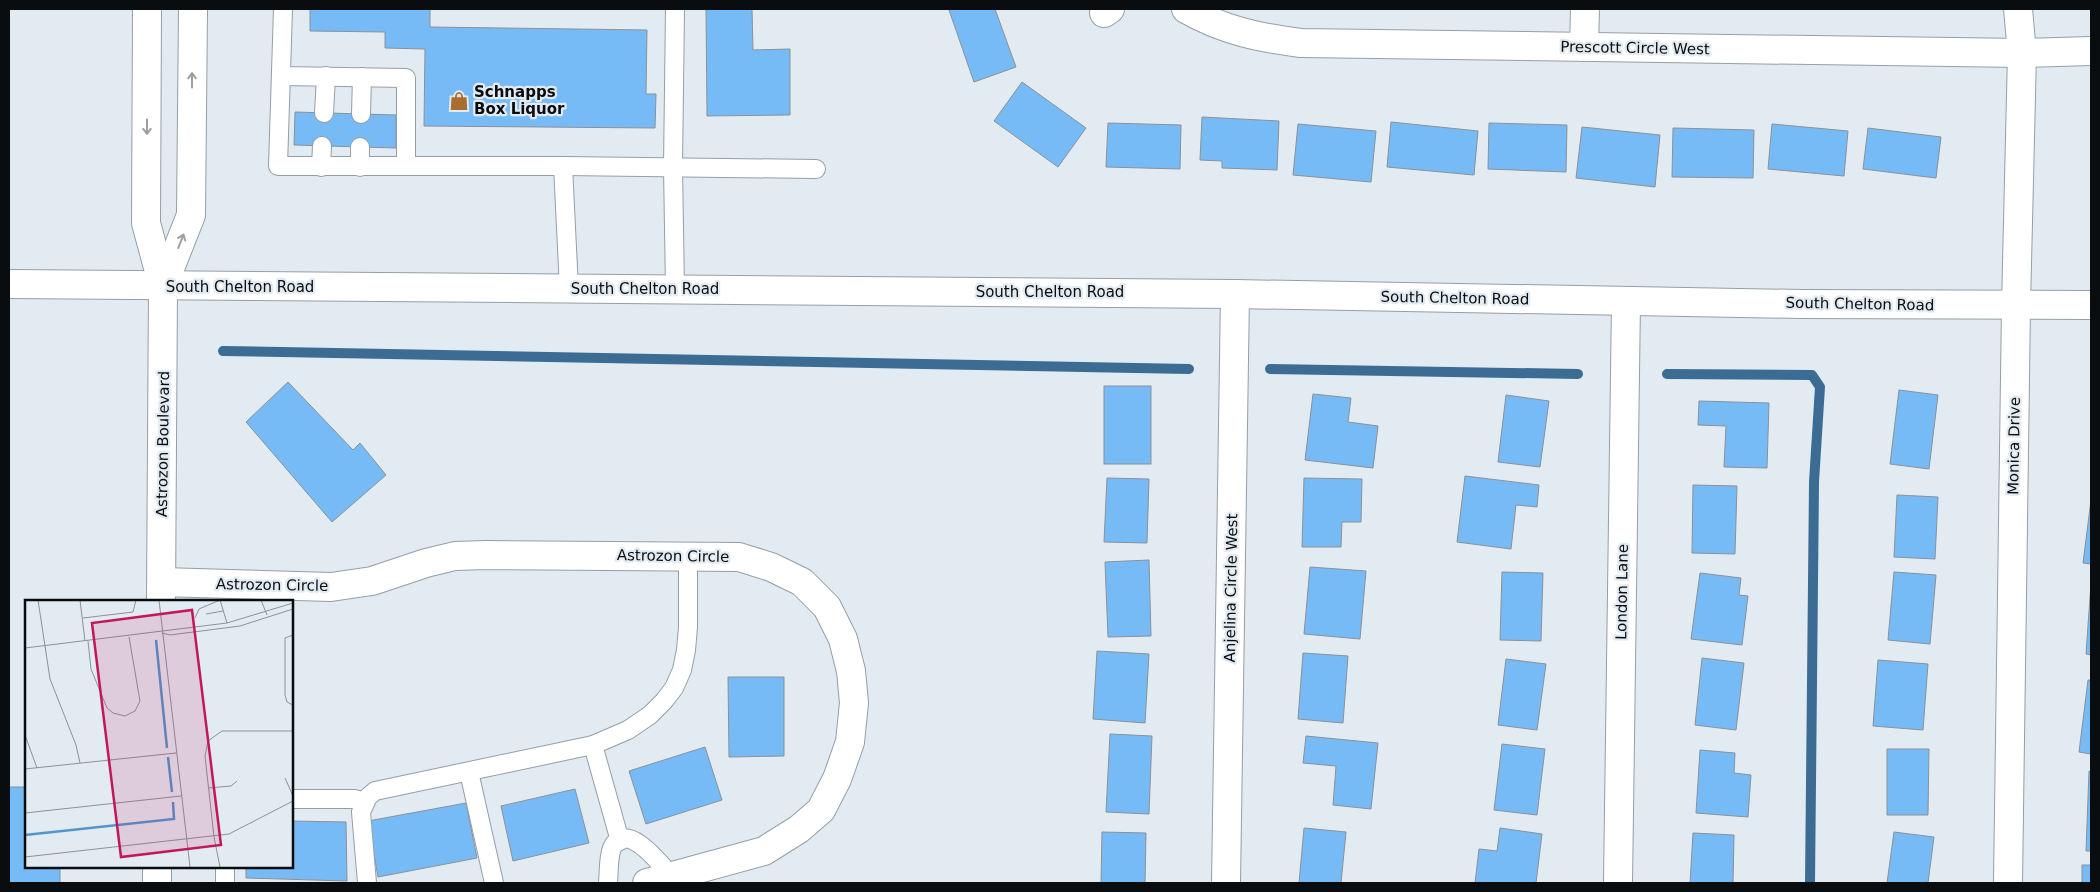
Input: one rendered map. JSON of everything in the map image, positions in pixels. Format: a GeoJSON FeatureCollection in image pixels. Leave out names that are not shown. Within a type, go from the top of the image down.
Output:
{"type":"FeatureCollection","features":[{"type":"Feature","properties":{"kind":"street","name":"Astrozon Boulevard"},"geometry":{"type":"LineString","coordinates":[[147,9],[146,223],[163,286],[162,591]]}},
{"type":"Feature","properties":{"kind":"street","name":"Astrozon Boulevard"},"geometry":{"type":"LineString","coordinates":[[163,286],[191,215],[193,9]]}},
{"type":"Feature","properties":{"kind":"street","name":"Prescott Circle West"},"geometry":{"type":"LineString","coordinates":[[1186,9],[1202,18],[1234,31],[1262,38],[1301,43],[2022,53],[2091,51]]}},
{"type":"Feature","properties":{"kind":"street"},"geometry":{"type":"LineString","coordinates":[[1584,9],[1584,47]]}},
{"type":"Feature","properties":{"kind":"street","name":"Monica Drive"},"geometry":{"type":"LineString","coordinates":[[2008,883],[2016,306],[2022,53],[2018,9]]}},
{"type":"Feature","properties":{"kind":"street","name":"South Chelton Road"},"geometry":{"type":"LineString","coordinates":[[9,284],[1235,294],[1626,301],[2016,306],[2091,305]]}},
{"type":"Feature","properties":{"kind":"street","name":"Anjelina Circle West"},"geometry":{"type":"LineString","coordinates":[[1226,883],[1235,294]]}},
{"type":"Feature","properties":{"kind":"street","name":"London Lane"},"geometry":{"type":"LineString","coordinates":[[1618,883],[1626,301]]}},
{"type":"Feature","properties":{"kind":"street","name":"Astrozon Circle"},"geometry":{"type":"LineString","coordinates":[[162,591],[331,587],[372,581],[426,563],[456,556],[486,555],[739,557],[771,567],[802,582],[827,607],[843,639],[851,671],[854,703],[850,742],[837,780],[821,810],[799,829],[764,851],[659,880]]}},
{"type":"Feature","properties":{"kind":"street"},"geometry":{"type":"LineString","coordinates":[[157,867],[157,883]]}},
{"type":"Feature","properties":{"kind":"lane"},"geometry":{"type":"LineString","coordinates":[[283,9],[278,166],[564,166],[816,169]]}},
{"type":"Feature","properties":{"kind":"lane"},"geometry":{"type":"LineString","coordinates":[[675,9],[673,167],[675,289]]}},
{"type":"Feature","properties":{"kind":"lane"},"geometry":{"type":"LineString","coordinates":[[281,76],[406,78],[406,166]]}},
{"type":"Feature","properties":{"kind":"lane"},"geometry":{"type":"LineString","coordinates":[[324,113],[326,76]]}},
{"type":"Feature","properties":{"kind":"lane"},"geometry":{"type":"LineString","coordinates":[[362,77],[362,114]]}},
{"type":"Feature","properties":{"kind":"lane"},"geometry":{"type":"LineString","coordinates":[[321,167],[322,146]]}},
{"type":"Feature","properties":{"kind":"lane"},"geometry":{"type":"LineString","coordinates":[[360,148],[360,166]]}},
{"type":"Feature","properties":{"kind":"lane"},"geometry":{"type":"LineString","coordinates":[[564,166],[569,289]]}},
{"type":"Feature","properties":{"kind":"lane"},"geometry":{"type":"LineString","coordinates":[[367,883],[361,812],[365,802],[375,791],[593,745],[628,730],[664,701],[674,688],[682,670],[686,650],[688,627],[688,557]]}},
{"type":"Feature","properties":{"kind":"lane"},"geometry":{"type":"LineString","coordinates":[[593,745],[620,841]]}},
{"type":"Feature","properties":{"kind":"lane"},"geometry":{"type":"LineString","coordinates":[[469,772],[494,883]]}},
{"type":"Feature","properties":{"kind":"lane"},"geometry":{"type":"LineString","coordinates":[[292,799],[354,799],[365,802]]}},
{"type":"Feature","properties":{"kind":"lane"},"geometry":{"type":"LineString","coordinates":[[608,883],[612,849],[625,838],[633,839],[641,844],[659,880]]}},
{"type":"Feature","properties":{"kind":"lane"},"geometry":{"type":"LineString","coordinates":[[224,883],[225,867]]}},
{"type":"Feature","properties":{"kind":"building"},"geometry":{"type":"Polygon","coordinates":[[[310,9],[430,9],[430,27],[647,30],[646,94],[656,94],[655,128],[424,126],[425,49],[385,48],[385,32],[310,31],[310,9]]]}},
{"type":"Feature","properties":{"kind":"building"},"geometry":{"type":"Polygon","coordinates":[[[706,9],[752,9],[753,50],[790,49],[790,115],[707,116],[706,9]]]}},
{"type":"Feature","properties":{"kind":"building"},"geometry":{"type":"Polygon","coordinates":[[[995,9],[1016,67],[974,82],[949,10],[995,9]]]}},
{"type":"Feature","properties":{"kind":"building"},"geometry":{"type":"Polygon","coordinates":[[[1022,82],[1086,128],[1058,167],[994,121],[1022,82]]]}},
{"type":"Feature","properties":{"kind":"building"},"geometry":{"type":"Polygon","coordinates":[[[295,112],[396,115],[396,148],[294,145],[295,112]]]}},
{"type":"Feature","properties":{"kind":"building"},"geometry":{"type":"Polygon","coordinates":[[[1202,117],[1279,121],[1277,170],[1222,168],[1222,161],[1200,160],[1202,117]]]}},
{"type":"Feature","properties":{"kind":"building"},"geometry":{"type":"Polygon","coordinates":[[[1391,122],[1478,131],[1474,175],[1387,167],[1391,122]]]}},
{"type":"Feature","properties":{"kind":"building"},"geometry":{"type":"Polygon","coordinates":[[[1108,123],[1181,125],[1180,169],[1106,167],[1108,123]]]}},
{"type":"Feature","properties":{"kind":"building"},"geometry":{"type":"Polygon","coordinates":[[[1489,123],[1567,125],[1566,172],[1488,169],[1489,123]]]}},
{"type":"Feature","properties":{"kind":"building"},"geometry":{"type":"Polygon","coordinates":[[[1298,124],[1376,131],[1371,182],[1293,175],[1298,124]]]}},
{"type":"Feature","properties":{"kind":"building"},"geometry":{"type":"Polygon","coordinates":[[[1772,124],[1848,131],[1844,176],[1768,169],[1772,124]]]}},
{"type":"Feature","properties":{"kind":"building"},"geometry":{"type":"Polygon","coordinates":[[[1582,127],[1660,135],[1655,187],[1576,178],[1582,127]]]}},
{"type":"Feature","properties":{"kind":"building"},"geometry":{"type":"Polygon","coordinates":[[[1673,128],[1754,130],[1753,178],[1672,177],[1673,128]]]}},
{"type":"Feature","properties":{"kind":"building"},"geometry":{"type":"Polygon","coordinates":[[[1868,128],[1941,137],[1936,178],[1863,169],[1868,128]]]}},
{"type":"Feature","properties":{"kind":"building"},"geometry":{"type":"Polygon","coordinates":[[[288,382],[353,450],[360,443],[386,475],[332,522],[246,422],[288,382]]]}},
{"type":"Feature","properties":{"kind":"building"},"geometry":{"type":"Polygon","coordinates":[[[1104,386],[1151,386],[1151,464],[1104,464],[1104,386]]]}},
{"type":"Feature","properties":{"kind":"building"},"geometry":{"type":"Polygon","coordinates":[[[1899,390],[1938,395],[1929,469],[1890,464],[1899,390]]]}},
{"type":"Feature","properties":{"kind":"building"},"geometry":{"type":"Polygon","coordinates":[[[1313,394],[1351,398],[1348,422],[1378,426],[1373,468],[1305,460],[1313,394]]]}},
{"type":"Feature","properties":{"kind":"building"},"geometry":{"type":"Polygon","coordinates":[[[1506,395],[1549,401],[1540,467],[1498,462],[1506,395]]]}},
{"type":"Feature","properties":{"kind":"building"},"geometry":{"type":"Polygon","coordinates":[[[1699,401],[1769,403],[1767,468],[1724,467],[1726,426],[1698,425],[1699,401]]]}},
{"type":"Feature","properties":{"kind":"building"},"geometry":{"type":"Polygon","coordinates":[[[1465,476],[1539,485],[1537,507],[1516,505],[1511,549],[1457,542],[1465,476]]]}},
{"type":"Feature","properties":{"kind":"building"},"geometry":{"type":"Polygon","coordinates":[[[1107,478],[1149,479],[1147,543],[1104,542],[1107,478]]]}},
{"type":"Feature","properties":{"kind":"building"},"geometry":{"type":"Polygon","coordinates":[[[1304,478],[1362,479],[1361,522],[1342,522],[1341,547],[1302,547],[1304,478]]]}},
{"type":"Feature","properties":{"kind":"building"},"geometry":{"type":"Polygon","coordinates":[[[1693,485],[1737,486],[1735,554],[1692,553],[1693,485]]]}},
{"type":"Feature","properties":{"kind":"building"},"geometry":{"type":"Polygon","coordinates":[[[1897,495],[1938,497],[1935,559],[1894,557],[1897,495]]]}},
{"type":"Feature","properties":{"kind":"building"},"geometry":{"type":"Polygon","coordinates":[[[2091,500],[2091,564],[2083,563],[2091,500]]]}},
{"type":"Feature","properties":{"kind":"building"},"geometry":{"type":"Polygon","coordinates":[[[1149,560],[1151,636],[1108,637],[1105,562],[1149,560]]]}},
{"type":"Feature","properties":{"kind":"building"},"geometry":{"type":"Polygon","coordinates":[[[1310,567],[1366,571],[1360,639],[1304,634],[1310,567]]]}},
{"type":"Feature","properties":{"kind":"building"},"geometry":{"type":"Polygon","coordinates":[[[1502,572],[1543,573],[1541,641],[1500,640],[1502,572]]]}},
{"type":"Feature","properties":{"kind":"building"},"geometry":{"type":"Polygon","coordinates":[[[1894,572],[1936,575],[1930,644],[1888,640],[1894,572]]]}},
{"type":"Feature","properties":{"kind":"building"},"geometry":{"type":"Polygon","coordinates":[[[1700,573],[1741,578],[1739,595],[1748,596],[1742,645],[1691,639],[1700,573]]]}},
{"type":"Feature","properties":{"kind":"building"},"geometry":{"type":"Polygon","coordinates":[[[2091,583],[2091,655],[2086,654],[2091,583]]]}},
{"type":"Feature","properties":{"kind":"building"},"geometry":{"type":"Polygon","coordinates":[[[1097,651],[1149,654],[1145,723],[1093,719],[1097,651]]]}},
{"type":"Feature","properties":{"kind":"building"},"geometry":{"type":"Polygon","coordinates":[[[1303,653],[1348,656],[1343,723],[1298,719],[1303,653]]]}},
{"type":"Feature","properties":{"kind":"building"},"geometry":{"type":"Polygon","coordinates":[[[1702,658],[1744,663],[1736,730],[1695,725],[1702,658]]]}},
{"type":"Feature","properties":{"kind":"building"},"geometry":{"type":"Polygon","coordinates":[[[1506,659],[1546,664],[1537,730],[1498,725],[1506,659]]]}},
{"type":"Feature","properties":{"kind":"building"},"geometry":{"type":"Polygon","coordinates":[[[1878,660],[1928,664],[1923,730],[1873,726],[1878,660]]]}},
{"type":"Feature","properties":{"kind":"building"},"geometry":{"type":"Polygon","coordinates":[[[728,677],[784,677],[784,756],[729,757],[728,677]]]}},
{"type":"Feature","properties":{"kind":"building"},"geometry":{"type":"Polygon","coordinates":[[[2088,680],[2091,680],[2091,754],[2079,752],[2088,680]]]}},
{"type":"Feature","properties":{"kind":"building"},"geometry":{"type":"Polygon","coordinates":[[[1110,734],[1152,736],[1149,814],[1106,812],[1110,734]]]}},
{"type":"Feature","properties":{"kind":"building"},"geometry":{"type":"Polygon","coordinates":[[[1306,736],[1378,743],[1371,809],[1333,805],[1336,766],[1303,763],[1306,736]]]}},
{"type":"Feature","properties":{"kind":"building"},"geometry":{"type":"Polygon","coordinates":[[[1502,744],[1545,749],[1537,815],[1494,810],[1502,744]]]}},
{"type":"Feature","properties":{"kind":"building"},"geometry":{"type":"Polygon","coordinates":[[[705,747],[722,800],[646,824],[629,771],[705,747]]]}},
{"type":"Feature","properties":{"kind":"building"},"geometry":{"type":"Polygon","coordinates":[[[1887,749],[1929,749],[1928,815],[1887,815],[1887,749]]]}},
{"type":"Feature","properties":{"kind":"building"},"geometry":{"type":"Polygon","coordinates":[[[1700,750],[1735,753],[1734,773],[1751,775],[1748,817],[1696,813],[1700,750]]]}},
{"type":"Feature","properties":{"kind":"building"},"geometry":{"type":"Polygon","coordinates":[[[2089,771],[2091,772],[2091,851],[2086,851],[2089,771]]]}},
{"type":"Feature","properties":{"kind":"building"},"geometry":{"type":"Polygon","coordinates":[[[9,787],[25,787],[25,867],[60,867],[60,883],[9,883],[9,787]]]}},
{"type":"Feature","properties":{"kind":"building"},"geometry":{"type":"Polygon","coordinates":[[[575,789],[589,843],[513,861],[501,806],[575,789]]]}},
{"type":"Feature","properties":{"kind":"building"},"geometry":{"type":"Polygon","coordinates":[[[466,803],[477,858],[378,877],[368,821],[466,803]]]}},
{"type":"Feature","properties":{"kind":"building"},"geometry":{"type":"Polygon","coordinates":[[[292,821],[346,822],[347,881],[246,878],[246,867],[292,867],[292,821]]]}},
{"type":"Feature","properties":{"kind":"building"},"geometry":{"type":"Polygon","coordinates":[[[1304,828],[1346,832],[1341,883],[1299,883],[1304,828]]]}},
{"type":"Feature","properties":{"kind":"building"},"geometry":{"type":"Polygon","coordinates":[[[1500,828],[1542,834],[1536,883],[1475,883],[1479,849],[1497,851],[1500,828]]]}},
{"type":"Feature","properties":{"kind":"building"},"geometry":{"type":"Polygon","coordinates":[[[1102,832],[1146,833],[1145,883],[1101,883],[1102,832]]]}},
{"type":"Feature","properties":{"kind":"building"},"geometry":{"type":"Polygon","coordinates":[[[1894,832],[1934,837],[1928,883],[1887,883],[1894,832]]]}},
{"type":"Feature","properties":{"kind":"building"},"geometry":{"type":"Polygon","coordinates":[[[1693,833],[1734,835],[1733,883],[1690,883],[1693,833]]]}},
{"type":"Feature","properties":{"kind":"building"},"geometry":{"type":"Polygon","coordinates":[[[2082,865],[2091,865],[2091,883],[2082,883],[2082,865]]]}},
{"type":"Feature","properties":{"kind":"waterway"},"geometry":{"type":"LineString","coordinates":[[223,351],[1189,369]]}},
{"type":"Feature","properties":{"kind":"waterway"},"geometry":{"type":"LineString","coordinates":[[1270,369],[1578,374]]}},
{"type":"Feature","properties":{"kind":"waterway"},"geometry":{"type":"LineString","coordinates":[[1667,374],[1812,375],[1820,387],[1814,482],[1810,883]]}},
{"type":"Feature","properties":{"kind":"place","name":"Schnapps Box Liquor"},"geometry":{"type":"Point","coordinates":[459,101]}}]}
